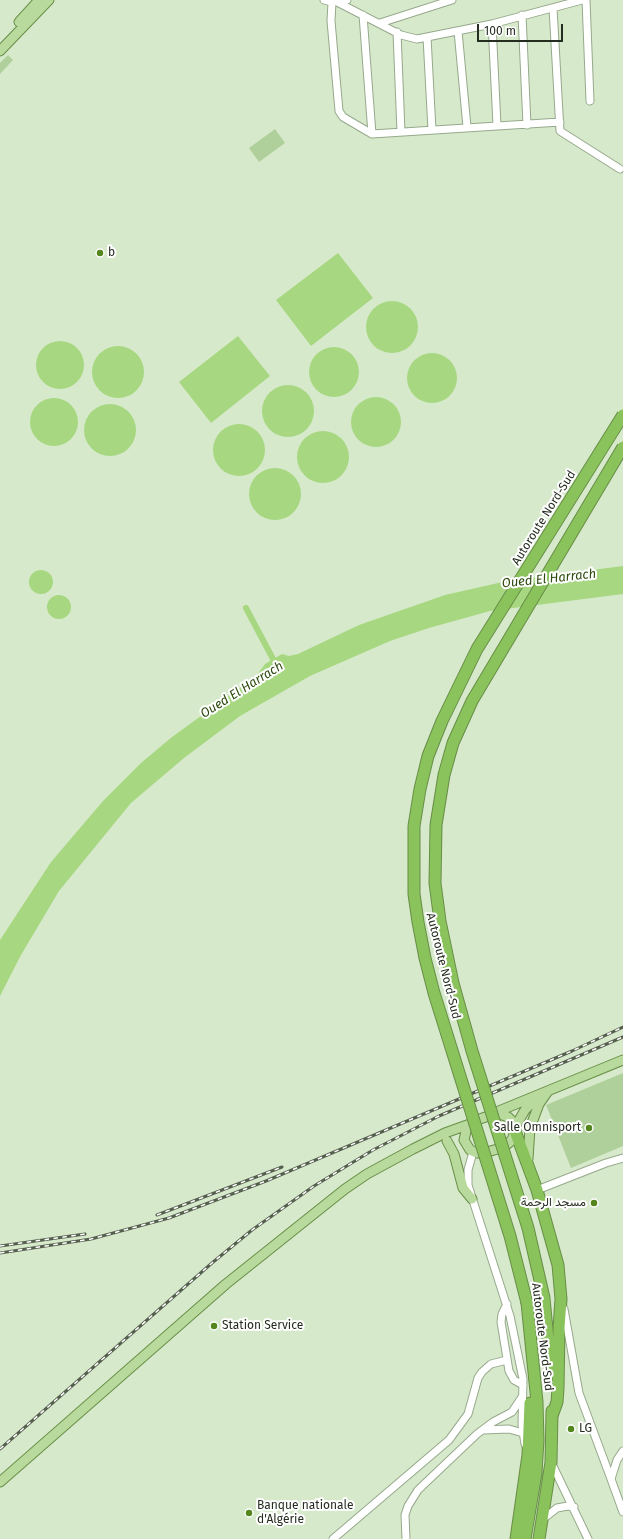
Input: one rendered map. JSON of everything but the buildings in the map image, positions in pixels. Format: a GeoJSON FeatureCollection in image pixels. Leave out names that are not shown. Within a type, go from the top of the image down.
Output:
{"type":"FeatureCollection","features":[{"type":"Feature","properties":{"kind":"highway","name":"Autoroute Nord-Sud"},"geometry":{"type":"LineString","coordinates":[[525,1539],[536,1473],[538,1440],[535,1377],[527,1303],[510,1236],[436,1000],[425,958],[414,894],[414,826],[420,789],[428,756],[442,721],[478,649],[623,414]]}},
{"type":"Feature","properties":{"kind":"highway","name":"Autoroute Nord-Sud"},"geometry":{"type":"LineString","coordinates":[[539,1539],[551,1462],[552,1416],[551,1362],[544,1298],[528,1228],[472,1051],[453,983],[440,921],[435,883],[436,825],[444,776],[453,743],[472,701],[623,447]]}},
{"type":"Feature","properties":{"kind":"highway"},"geometry":{"type":"LineString","coordinates":[[515,1129],[537,1190],[554,1248],[561,1299],[558,1395],[552,1416]]}},
{"type":"Feature","properties":{"kind":"highway"},"geometry":{"type":"LineString","coordinates":[[516,1539],[528,1455],[530,1395],[535,1377]]}},
{"type":"Feature","properties":{"kind":"main road"},"geometry":{"type":"LineString","coordinates":[[0,42],[40,0]]}},
{"type":"Feature","properties":{"kind":"main road"},"geometry":{"type":"LineString","coordinates":[[0,51],[48,0]]}},
{"type":"Feature","properties":{"kind":"main road"},"geometry":{"type":"LineString","coordinates":[[0,1482],[222,1288],[294,1228],[350,1185],[413,1149],[445,1133],[623,1060]]}},
{"type":"Feature","properties":{"kind":"main road"},"geometry":{"type":"LineString","coordinates":[[528,1166],[527,1153],[530,1128],[539,1104],[548,1090]]}},
{"type":"Feature","properties":{"kind":"main road"},"geometry":{"type":"LineString","coordinates":[[413,1149],[436,1142],[447,1142],[484,1153],[504,1147],[512,1140],[515,1129],[525,1110],[539,1095]]}},
{"type":"Feature","properties":{"kind":"main road"},"geometry":{"type":"LineString","coordinates":[[491,1115],[497,1113],[508,1117],[515,1129]]}},
{"type":"Feature","properties":{"kind":"main road"},"geometry":{"type":"LineString","coordinates":[[470,1124],[464,1135],[470,1149]]}},
{"type":"Feature","properties":{"kind":"main road"},"geometry":{"type":"LineString","coordinates":[[447,1142],[454,1154],[463,1188],[472,1199]]}},
{"type":"Feature","properties":{"kind":"street"},"geometry":{"type":"LineString","coordinates":[[324,0],[335,2],[411,39],[492,24],[582,0]]}},
{"type":"Feature","properties":{"kind":"street"},"geometry":{"type":"LineString","coordinates":[[335,2],[347,0]]}},
{"type":"Feature","properties":{"kind":"street"},"geometry":{"type":"LineString","coordinates":[[380,23],[452,0]]}},
{"type":"Feature","properties":{"kind":"street"},"geometry":{"type":"LineString","coordinates":[[586,0],[590,101]]}},
{"type":"Feature","properties":{"kind":"street"},"geometry":{"type":"LineString","coordinates":[[335,2],[331,21],[339,111],[343,117],[372,134],[560,122]]}},
{"type":"Feature","properties":{"kind":"street"},"geometry":{"type":"LineString","coordinates":[[553,8],[560,131],[620,169]]}},
{"type":"Feature","properties":{"kind":"street"},"geometry":{"type":"LineString","coordinates":[[363,15],[372,134]]}},
{"type":"Feature","properties":{"kind":"street"},"geometry":{"type":"LineString","coordinates":[[522,15],[527,125]]}},
{"type":"Feature","properties":{"kind":"street"},"geometry":{"type":"LineString","coordinates":[[492,24],[497,125]]}},
{"type":"Feature","properties":{"kind":"street"},"geometry":{"type":"LineString","coordinates":[[458,30],[467,128]]}},
{"type":"Feature","properties":{"kind":"street"},"geometry":{"type":"LineString","coordinates":[[396,32],[401,132]]}},
{"type":"Feature","properties":{"kind":"street"},"geometry":{"type":"LineString","coordinates":[[427,37],[432,130]]}},
{"type":"Feature","properties":{"kind":"street"},"geometry":{"type":"LineString","coordinates":[[470,1149],[468,1181],[472,1199],[488,1252],[507,1304],[523,1385],[522,1433],[528,1455]]}},
{"type":"Feature","properties":{"kind":"street"},"geometry":{"type":"LineString","coordinates":[[537,1190],[606,1163],[623,1158]]}},
{"type":"Feature","properties":{"kind":"street"},"geometry":{"type":"LineString","coordinates":[[561,1299],[579,1393],[623,1512]]}},
{"type":"Feature","properties":{"kind":"street"},"geometry":{"type":"LineString","coordinates":[[507,1304],[502,1314],[501,1322],[507,1360],[511,1375],[523,1385]]}},
{"type":"Feature","properties":{"kind":"street"},"geometry":{"type":"LineString","coordinates":[[333,1539],[449,1440],[468,1414],[478,1378],[482,1372],[491,1364],[507,1360]]}},
{"type":"Feature","properties":{"kind":"street"},"geometry":{"type":"LineString","coordinates":[[406,1539],[405,1515],[412,1497],[481,1431],[508,1415],[522,1396]]}},
{"type":"Feature","properties":{"kind":"street"},"geometry":{"type":"LineString","coordinates":[[508,1415],[507,1422],[509,1429]]}},
{"type":"Feature","properties":{"kind":"street"},"geometry":{"type":"LineString","coordinates":[[481,1431],[509,1429],[522,1433]]}},
{"type":"Feature","properties":{"kind":"street"},"geometry":{"type":"LineString","coordinates":[[611,1479],[617,1460],[623,1451]]}},
{"type":"Feature","properties":{"kind":"street"},"geometry":{"type":"LineString","coordinates":[[551,1462],[574,1507],[588,1539]]}},
{"type":"Feature","properties":{"kind":"street"},"geometry":{"type":"LineString","coordinates":[[543,1519],[557,1508],[568,1506],[574,1507]]}},
{"type":"Feature","properties":{"kind":"shaded area"},"geometry":{"type":"Polygon","coordinates":[[[8,55],[13,60],[0,74],[0,63],[8,55]]]}},
{"type":"Feature","properties":{"kind":"shaded area"},"geometry":{"type":"Polygon","coordinates":[[[275,129],[285,143],[259,162],[249,148],[275,129]]]}},
{"type":"Feature","properties":{"kind":"shaded area","name":"Salle Omnisport"},"geometry":{"type":"Polygon","coordinates":[[[623,1073],[623,1146],[571,1168],[546,1105],[623,1073]]]}},
{"type":"Feature","properties":{"kind":"water"},"geometry":{"type":"Polygon","coordinates":[[[338,253],[373,298],[311,346],[276,300],[338,253]]]}},
{"type":"Feature","properties":{"kind":"water"},"geometry":{"type":"Polygon","coordinates":[[[392,301],[402,303],[410,309],[416,317],[418,327],[416,337],[410,345],[402,351],[392,353],[382,351],[374,345],[368,337],[366,327],[368,317],[374,309],[382,303],[392,301]]]}},
{"type":"Feature","properties":{"kind":"water"},"geometry":{"type":"Polygon","coordinates":[[[238,336],[270,376],[211,423],[179,382],[238,336]]]}},
{"type":"Feature","properties":{"kind":"water"},"geometry":{"type":"Polygon","coordinates":[[[55,341],[65,341],[74,345],[80,351],[83,356],[83,374],[74,385],[65,389],[55,389],[46,385],[40,379],[36,370],[36,360],[40,351],[46,345],[55,341]]]}},
{"type":"Feature","properties":{"kind":"water"},"geometry":{"type":"Polygon","coordinates":[[[118,346],[128,348],[136,354],[142,362],[144,372],[142,382],[136,390],[128,396],[118,398],[108,396],[100,390],[94,382],[92,372],[94,362],[100,354],[108,348],[118,346]]]}},
{"type":"Feature","properties":{"kind":"water"},"geometry":{"type":"Polygon","coordinates":[[[329,347],[339,347],[352,354],[359,367],[359,377],[352,390],[339,397],[329,397],[320,393],[313,386],[309,377],[309,367],[313,358],[320,351],[329,347]]]}},
{"type":"Feature","properties":{"kind":"water"},"geometry":{"type":"Polygon","coordinates":[[[432,353],[442,355],[450,360],[455,368],[457,378],[455,388],[450,396],[442,401],[432,403],[422,401],[414,396],[409,388],[407,378],[409,368],[414,360],[422,355],[432,353]]]}},
{"type":"Feature","properties":{"kind":"water"},"geometry":{"type":"Polygon","coordinates":[[[288,385],[302,389],[310,397],[314,411],[310,425],[302,433],[288,437],[274,433],[266,425],[262,411],[266,397],[274,389],[288,385]]]}},
{"type":"Feature","properties":{"kind":"water"},"geometry":{"type":"Polygon","coordinates":[[[376,397],[390,401],[397,408],[401,422],[397,436],[390,443],[376,447],[362,443],[355,436],[351,422],[355,408],[362,401],[376,397]]]}},
{"type":"Feature","properties":{"kind":"water"},"geometry":{"type":"Polygon","coordinates":[[[49,398],[59,398],[71,405],[78,417],[78,427],[71,439],[59,446],[49,446],[41,442],[34,435],[30,427],[30,417],[34,409],[41,402],[49,398]]]}},
{"type":"Feature","properties":{"kind":"water"},"geometry":{"type":"Polygon","coordinates":[[[105,404],[115,404],[124,408],[132,416],[136,425],[136,435],[132,444],[124,452],[115,456],[105,456],[96,452],[88,444],[84,435],[84,425],[88,416],[96,408],[105,404]]]}},
{"type":"Feature","properties":{"kind":"water"},"geometry":{"type":"Polygon","coordinates":[[[239,424],[249,426],[257,432],[263,440],[265,450],[263,460],[257,468],[249,474],[239,476],[229,474],[221,468],[215,460],[213,450],[215,440],[221,432],[229,426],[239,424]]]}},
{"type":"Feature","properties":{"kind":"water"},"geometry":{"type":"Polygon","coordinates":[[[323,431],[333,433],[341,439],[347,447],[349,457],[347,467],[341,475],[333,481],[323,483],[313,481],[305,475],[299,467],[297,457],[299,447],[305,439],[313,433],[323,431]]]}},
{"type":"Feature","properties":{"kind":"water"},"geometry":{"type":"Polygon","coordinates":[[[275,468],[289,472],[297,480],[301,494],[297,508],[289,516],[275,520],[261,516],[253,508],[249,494],[253,480],[261,472],[275,468]]]}},
{"type":"Feature","properties":{"kind":"water","name":"Oued El Harrach"},"geometry":{"type":"Polygon","coordinates":[[[623,566],[623,594],[490,611],[429,628],[390,641],[310,676],[240,716],[184,758],[131,803],[59,891],[21,955],[0,996],[0,940],[51,862],[103,801],[141,763],[172,737],[256,676],[265,664],[282,654],[289,656],[298,654],[359,625],[445,595],[507,581],[623,566]]]}},
{"type":"Feature","properties":{"kind":"water"},"geometry":{"type":"Polygon","coordinates":[[[41,570],[50,573],[53,582],[50,591],[41,594],[32,591],[29,582],[32,573],[41,570]]]}},
{"type":"Feature","properties":{"kind":"water"},"geometry":{"type":"Polygon","coordinates":[[[59,595],[64,596],[70,602],[70,612],[64,618],[59,619],[54,618],[48,612],[47,607],[48,602],[54,596],[59,595]]]}},
{"type":"Feature","properties":{"kind":"waterway","name":"Oued El Harrach"},"geometry":{"type":"LineString","coordinates":[[246,608],[273,659]]}},
{"type":"Feature","properties":{"kind":"railway"},"geometry":{"type":"LineString","coordinates":[[0,1253],[91,1239],[169,1218],[266,1181],[572,1051],[623,1027]]}},
{"type":"Feature","properties":{"kind":"railway"},"geometry":{"type":"LineString","coordinates":[[0,1449],[212,1263],[252,1230],[314,1186],[373,1150],[439,1116],[623,1037]]}},
{"type":"Feature","properties":{"kind":"railway"},"geometry":{"type":"LineString","coordinates":[[157,1215],[282,1167]]}},
{"type":"Feature","properties":{"kind":"railway"},"geometry":{"type":"LineString","coordinates":[[0,1246],[85,1234]]}},
{"type":"Feature","properties":{"kind":"place","name":"b"},"geometry":{"type":"Point","coordinates":[100,253]}},
{"type":"Feature","properties":{"kind":"place","name":"Salle Omnisport"},"geometry":{"type":"Point","coordinates":[589,1128]}},
{"type":"Feature","properties":{"kind":"place","name":"مسجد الرحمة"},"geometry":{"type":"Point","coordinates":[594,1203]}},
{"type":"Feature","properties":{"kind":"place","name":"Station Service"},"geometry":{"type":"Point","coordinates":[214,1326]}},
{"type":"Feature","properties":{"kind":"place","name":"LG"},"geometry":{"type":"Point","coordinates":[571,1429]}},
{"type":"Feature","properties":{"kind":"place","name":"Banque nationale d'Algérie"},"geometry":{"type":"Point","coordinates":[249,1513]}}]}
